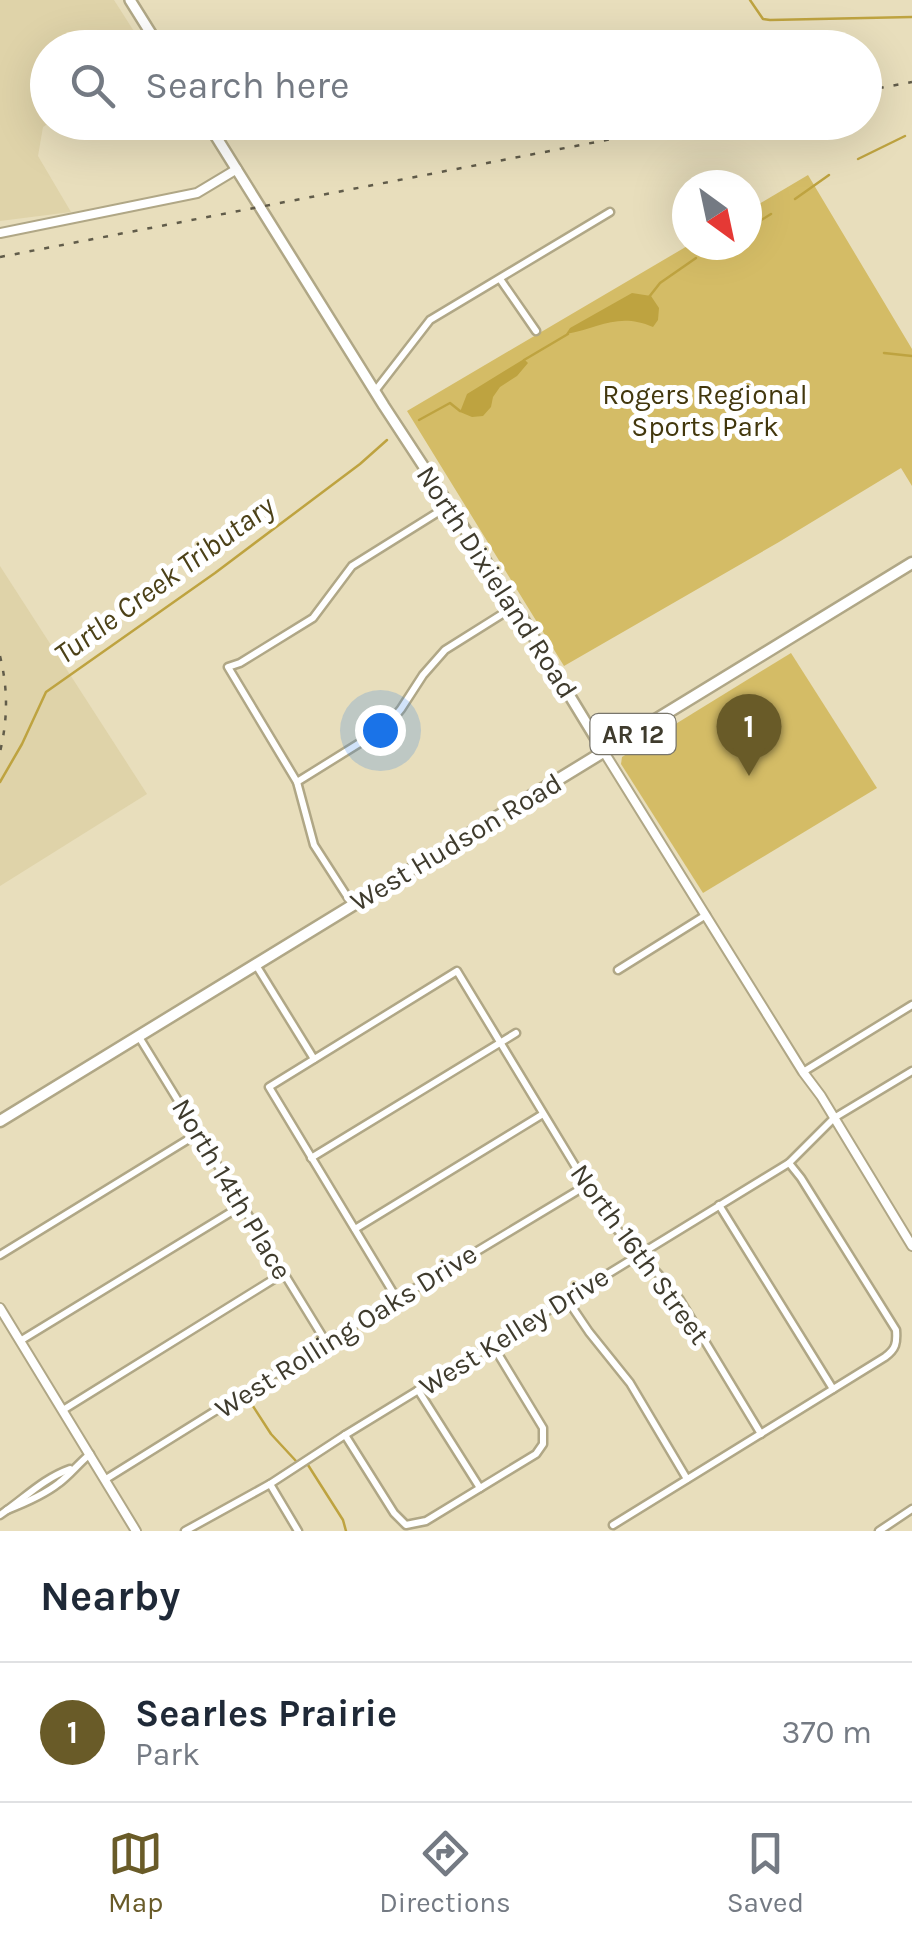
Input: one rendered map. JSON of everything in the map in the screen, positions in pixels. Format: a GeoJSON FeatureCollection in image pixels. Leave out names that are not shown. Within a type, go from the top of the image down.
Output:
{"type":"FeatureCollection","features":[{"type":"Feature","properties":{"kind":"highway","name":"West Hudson Road"},"geometry":{"type":"LineString","coordinates":[[0,1121],[912,563]]}},
{"type":"Feature","properties":{"kind":"main road"},"geometry":{"type":"LineString","coordinates":[[130,0],[149,30]]}},
{"type":"Feature","properties":{"kind":"main road","name":"North Dixieland Road"},"geometry":{"type":"LineString","coordinates":[[219,140],[604,752]]}},
{"type":"Feature","properties":{"kind":"street"},"geometry":{"type":"LineString","coordinates":[[0,233],[197,193],[237,169]]}},
{"type":"Feature","properties":{"kind":"street"},"geometry":{"type":"LineString","coordinates":[[375,391],[430,320],[610,212]]}},
{"type":"Feature","properties":{"kind":"street"},"geometry":{"type":"LineString","coordinates":[[500,278],[536,331]]}},
{"type":"Feature","properties":{"kind":"street"},"geometry":{"type":"LineString","coordinates":[[353,906],[314,845],[297,782],[228,668],[314,618],[352,566],[448,506]]}},
{"type":"Feature","properties":{"kind":"street"},"geometry":{"type":"LineString","coordinates":[[297,782],[387,726],[445,650],[515,606]]}},
{"type":"Feature","properties":{"kind":"street","name":"North Dixieland Road"},"geometry":{"type":"LineString","coordinates":[[604,752],[912,1246]]}},
{"type":"Feature","properties":{"kind":"street"},"geometry":{"type":"LineString","coordinates":[[618,970],[707,914]]}},
{"type":"Feature","properties":{"kind":"street"},"geometry":{"type":"LineString","coordinates":[[255,964],[314,1059],[269,1087],[397,1299]]}},
{"type":"Feature","properties":{"kind":"street","name":"North 16th Street"},"geometry":{"type":"LineString","coordinates":[[314,1059],[456,972],[612,1226],[680,1300],[762,1434]]}},
{"type":"Feature","properties":{"kind":"street"},"geometry":{"type":"LineString","coordinates":[[803,1072],[912,1006]]}},
{"type":"Feature","properties":{"kind":"street"},"geometry":{"type":"LineString","coordinates":[[311,1158],[516,1033]]}},
{"type":"Feature","properties":{"kind":"street","name":"North 14th Place"},"geometry":{"type":"LineString","coordinates":[[138,1036],[326,1342]]}},
{"type":"Feature","properties":{"kind":"street","name":"West Kelley Drive"},"geometry":{"type":"LineString","coordinates":[[190,1530],[789,1163],[834,1118],[912,1071]]}},
{"type":"Feature","properties":{"kind":"street"},"geometry":{"type":"LineString","coordinates":[[355,1229],[543,1114]]}},
{"type":"Feature","properties":{"kind":"street"},"geometry":{"type":"LineString","coordinates":[[0,1255],[197,1134]]}},
{"type":"Feature","properties":{"kind":"street"},"geometry":{"type":"LineString","coordinates":[[613,1526],[833,1390],[892,1352],[897,1344],[896,1330],[789,1163]]}},
{"type":"Feature","properties":{"kind":"street","name":"West Rolling Oaks Drive"},"geometry":{"type":"LineString","coordinates":[[106,1479],[586,1185]]}},
{"type":"Feature","properties":{"kind":"street"},"geometry":{"type":"LineString","coordinates":[[719,1205],[833,1390]]}},
{"type":"Feature","properties":{"kind":"street"},"geometry":{"type":"LineString","coordinates":[[20,1341],[241,1206]]}},
{"type":"Feature","properties":{"kind":"street"},"geometry":{"type":"LineString","coordinates":[[63,1410],[282,1274]]}},
{"type":"Feature","properties":{"kind":"street"},"geometry":{"type":"LineString","coordinates":[[566,1298],[630,1383],[687,1479]]}},
{"type":"Feature","properties":{"kind":"street"},"geometry":{"type":"LineString","coordinates":[[0,1308],[136,1531]]}},
{"type":"Feature","properties":{"kind":"street"},"geometry":{"type":"LineString","coordinates":[[345,1435],[394,1513],[406,1524],[426,1521],[536,1454],[544,1437],[543,1428],[492,1344]]}},
{"type":"Feature","properties":{"kind":"street"},"geometry":{"type":"LineString","coordinates":[[418,1390],[480,1488]]}},
{"type":"Feature","properties":{"kind":"street"},"geometry":{"type":"LineString","coordinates":[[4,1512],[26,1493],[90,1454]]}},
{"type":"Feature","properties":{"kind":"street"},"geometry":{"type":"LineString","coordinates":[[270,1484],[298,1531]]}},
{"type":"Feature","properties":{"kind":"street"},"geometry":{"type":"LineString","coordinates":[[878,1531],[912,1510]]}},
{"type":"Feature","properties":{"kind":"shaded area"},"geometry":{"type":"Polygon","coordinates":[[[0,0],[114,0],[133,30],[30,30],[30,140],[41,140],[38,156],[71,212],[0,221],[0,0]]]}},
{"type":"Feature","properties":{"kind":"shaded area"},"geometry":{"type":"Polygon","coordinates":[[[632,293],[651,296],[659,308],[653,327],[619,321],[566,334],[570,328],[632,293]]]}},
{"type":"Feature","properties":{"kind":"shaded area"},"geometry":{"type":"Polygon","coordinates":[[[524,359],[528,363],[500,387],[483,416],[460,412],[467,394],[524,359]]]}},
{"type":"Feature","properties":{"kind":"shaded area"},"geometry":{"type":"Polygon","coordinates":[[[0,566],[147,794],[0,886],[0,566]]]}},
{"type":"Feature","properties":{"kind":"green space","name":"Rogers Regional Sports Park"},"geometry":{"type":"Polygon","coordinates":[[[808,175],[912,349],[912,486],[901,468],[564,666],[407,411],[672,255],[672,260],[762,260],[762,202],[808,175]]]}},
{"type":"Feature","properties":{"kind":"green space"},"geometry":{"type":"Polygon","coordinates":[[[791,653],[877,788],[703,893],[621,764],[622,757],[791,653]]]}},
{"type":"Feature","properties":{"kind":"waterway"},"geometry":{"type":"LineString","coordinates":[[750,0],[763,19],[770,20],[912,17]]}},
{"type":"Feature","properties":{"kind":"waterway","name":"Turtle Creek Tributary"},"geometry":{"type":"LineString","coordinates":[[858,159],[905,136]]}},
{"type":"Feature","properties":{"kind":"waterway","name":"Turtle Creek Tributary"},"geometry":{"type":"LineString","coordinates":[[795,199],[829,175]]}},
{"type":"Feature","properties":{"kind":"waterway","name":"Turtle Creek Tributary"},"geometry":{"type":"LineString","coordinates":[[762,220],[771,214]]}},
{"type":"Feature","properties":{"kind":"waterway","name":"Turtle Creek Tributary"},"geometry":{"type":"LineString","coordinates":[[649,297],[660,283],[693,260]]}},
{"type":"Feature","properties":{"kind":"waterway","name":"Turtle Creek Tributary"},"geometry":{"type":"LineString","coordinates":[[524,360],[568,334]]}},
{"type":"Feature","properties":{"kind":"waterway"},"geometry":{"type":"LineString","coordinates":[[884,353],[912,356]]}},
{"type":"Feature","properties":{"kind":"waterway","name":"Turtle Creek Tributary"},"geometry":{"type":"LineString","coordinates":[[419,420],[450,403],[460,411]]}},
{"type":"Feature","properties":{"kind":"waterway","name":"Turtle Creek Tributary"},"geometry":{"type":"LineString","coordinates":[[0,782],[46,692],[215,573],[387,440]]}},
{"type":"Feature","properties":{"kind":"waterway"},"geometry":{"type":"LineString","coordinates":[[249,1400],[271,1434],[296,1461]]}},
{"type":"Feature","properties":{"kind":"waterway"},"geometry":{"type":"LineString","coordinates":[[308,1465],[346,1531]]}},
{"type":"Feature","properties":{"kind":"railway"},"geometry":{"type":"LineString","coordinates":[[882,88],[912,82]]}},
{"type":"Feature","properties":{"kind":"railway"},"geometry":{"type":"LineString","coordinates":[[0,257],[607,140]]}},
{"type":"Feature","properties":{"kind":"railway"},"geometry":{"type":"LineString","coordinates":[[0,656],[6,704],[0,752]]}},
{"type":"Feature","properties":{"kind":"place","name":"Searles Prairie"},"geometry":{"type":"Point","coordinates":[749,776]}}]}
